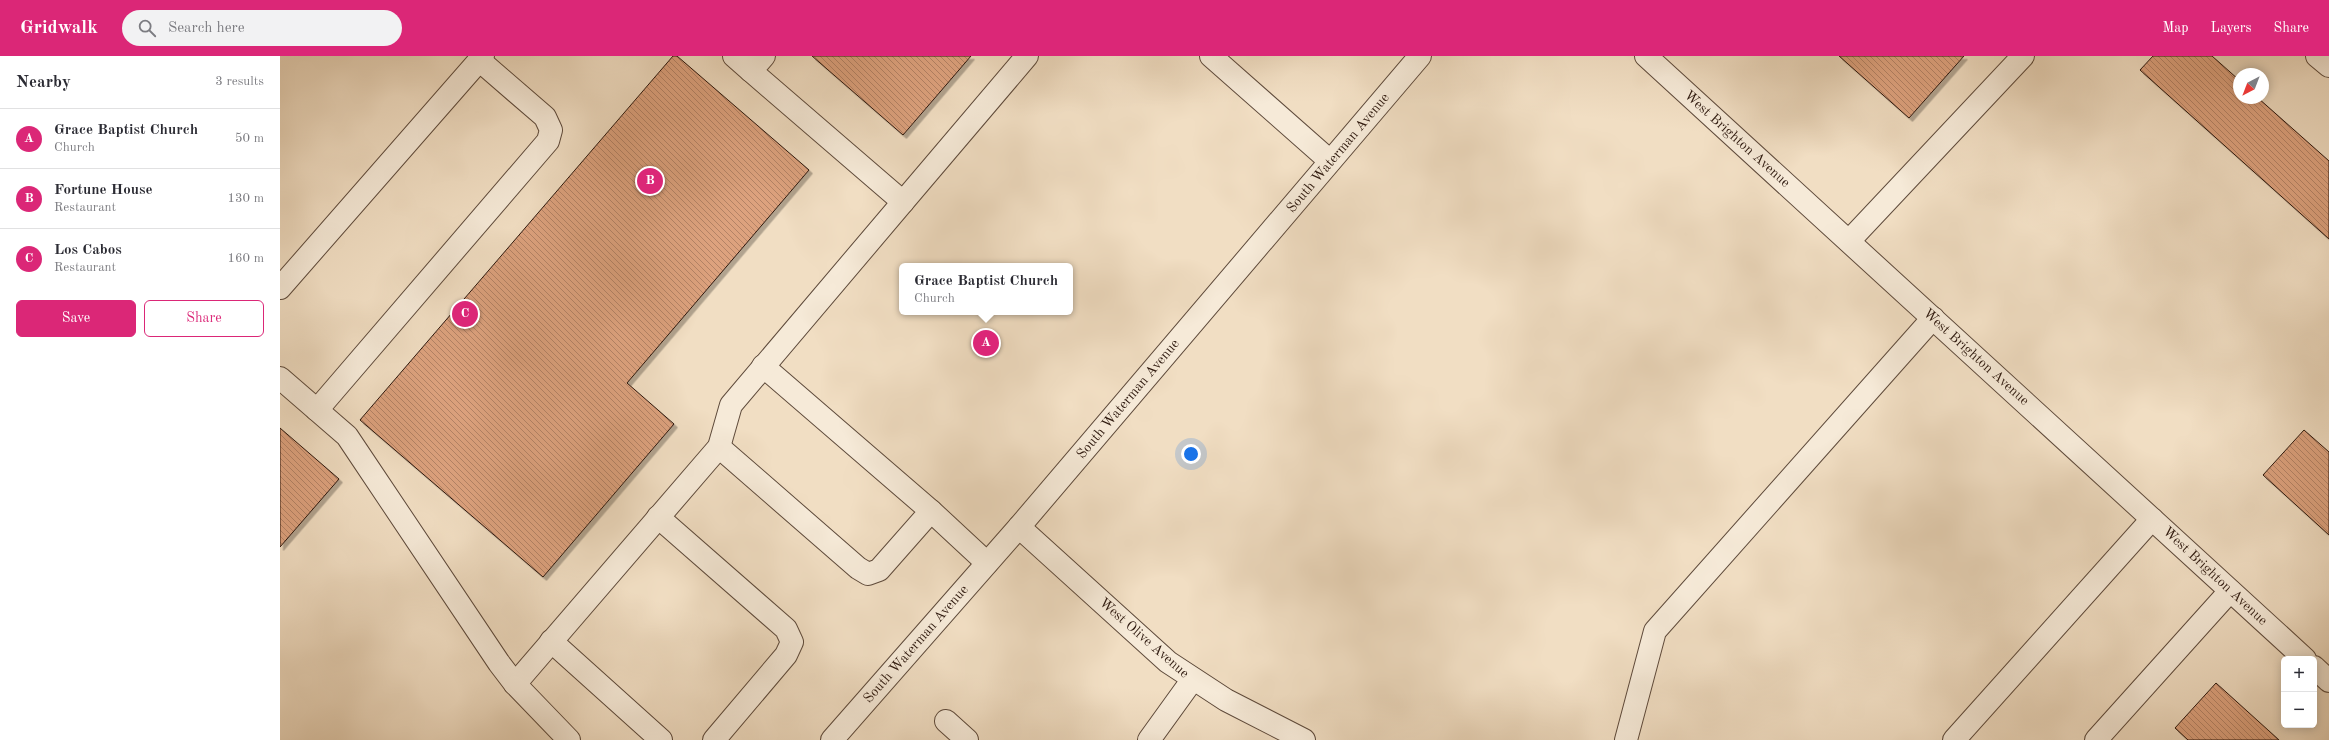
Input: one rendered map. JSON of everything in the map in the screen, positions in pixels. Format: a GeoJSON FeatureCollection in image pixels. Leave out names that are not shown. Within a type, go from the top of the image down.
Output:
{"type":"FeatureCollection","features":[{"type":"Feature","properties":{"kind":"street"},"geometry":{"type":"LineString","coordinates":[[734,56],[758,63],[903,202]]}},
{"type":"Feature","properties":{"kind":"street"},"geometry":{"type":"LineString","coordinates":[[515,684],[719,447],[731,405],[1027,56]]}},
{"type":"Feature","properties":{"kind":"street"},"geometry":{"type":"LineString","coordinates":[[1210,56],[1330,161]]}},
{"type":"Feature","properties":{"kind":"street","name":"South Waterman Avenue"},"geometry":{"type":"LineString","coordinates":[[832,740],[1019,527],[1420,56]]}},
{"type":"Feature","properties":{"kind":"street","name":"West Brighton Avenue"},"geometry":{"type":"LineString","coordinates":[[1646,56],[2302,656]]}},
{"type":"Feature","properties":{"kind":"street"},"geometry":{"type":"LineString","coordinates":[[1849,241],[2023,56]]}},
{"type":"Feature","properties":{"kind":"street"},"geometry":{"type":"LineString","coordinates":[[2317,56],[2329,66]]}},
{"type":"Feature","properties":{"kind":"street"},"geometry":{"type":"LineString","coordinates":[[280,288],[481,58],[545,117],[551,130],[548,142],[317,410]]}},
{"type":"Feature","properties":{"kind":"street"},"geometry":{"type":"LineString","coordinates":[[1626,740],[1655,631],[1933,318]]}},
{"type":"Feature","properties":{"kind":"street"},"geometry":{"type":"LineString","coordinates":[[763,366],[931,511],[987,563]]}},
{"type":"Feature","properties":{"kind":"street"},"geometry":{"type":"LineString","coordinates":[[280,378],[347,436],[499,664],[515,684],[569,740]]}},
{"type":"Feature","properties":{"kind":"street"},"geometry":{"type":"LineString","coordinates":[[719,447],[858,568],[868,574],[879,570],[931,511]]}},
{"type":"Feature","properties":{"kind":"street"},"geometry":{"type":"LineString","coordinates":[[658,517],[786,629],[792,642],[786,655],[714,740]]}},
{"type":"Feature","properties":{"kind":"street"},"geometry":{"type":"LineString","coordinates":[[1954,740],[2152,519]]}},
{"type":"Feature","properties":{"kind":"street","name":"West Olive Avenue"},"geometry":{"type":"LineString","coordinates":[[1019,527],[1168,662],[1193,680],[1226,700],[1304,740]]}},
{"type":"Feature","properties":{"kind":"street"},"geometry":{"type":"LineString","coordinates":[[2096,740],[2230,591]]}},
{"type":"Feature","properties":{"kind":"street"},"geometry":{"type":"LineString","coordinates":[[551,641],[661,740]]}},
{"type":"Feature","properties":{"kind":"street"},"geometry":{"type":"LineString","coordinates":[[2317,670],[2329,681]]}},
{"type":"Feature","properties":{"kind":"street"},"geometry":{"type":"LineString","coordinates":[[1149,740],[1193,680]]}},
{"type":"Feature","properties":{"kind":"street"},"geometry":{"type":"LineString","coordinates":[[946,721],[967,740]]}},
{"type":"Feature","properties":{"kind":"building"},"geometry":{"type":"Polygon","coordinates":[[[673,56],[677,56],[809,170],[627,383],[674,424],[543,577],[360,420],[673,56]]]}},
{"type":"Feature","properties":{"kind":"building"},"geometry":{"type":"Polygon","coordinates":[[[812,56],[971,56],[903,135],[812,56]]]}},
{"type":"Feature","properties":{"kind":"building"},"geometry":{"type":"Polygon","coordinates":[[[1839,56],[1964,56],[1909,118],[1839,56]]]}},
{"type":"Feature","properties":{"kind":"building"},"geometry":{"type":"Polygon","coordinates":[[[2153,56],[2212,56],[2233,75],[2233,104],[2265,104],[2329,161],[2329,239],[2140,70],[2153,56]]]}},
{"type":"Feature","properties":{"kind":"building"},"geometry":{"type":"Polygon","coordinates":[[[280,428],[339,479],[280,547],[280,428]]]}},
{"type":"Feature","properties":{"kind":"building"},"geometry":{"type":"Polygon","coordinates":[[[2304,430],[2329,452],[2329,535],[2263,475],[2304,430]]]}},
{"type":"Feature","properties":{"kind":"building"},"geometry":{"type":"Polygon","coordinates":[[[2216,683],[2279,740],[2188,740],[2175,728],[2216,683]]]}},
{"type":"Feature","properties":{"kind":"place","name":"Fortune House"},"geometry":{"type":"Point","coordinates":[650,181]}},
{"type":"Feature","properties":{"kind":"place","name":"Los Cabos"},"geometry":{"type":"Point","coordinates":[465,314]}},
{"type":"Feature","properties":{"kind":"place","name":"Grace Baptist Church"},"geometry":{"type":"Point","coordinates":[986,343]}}]}
